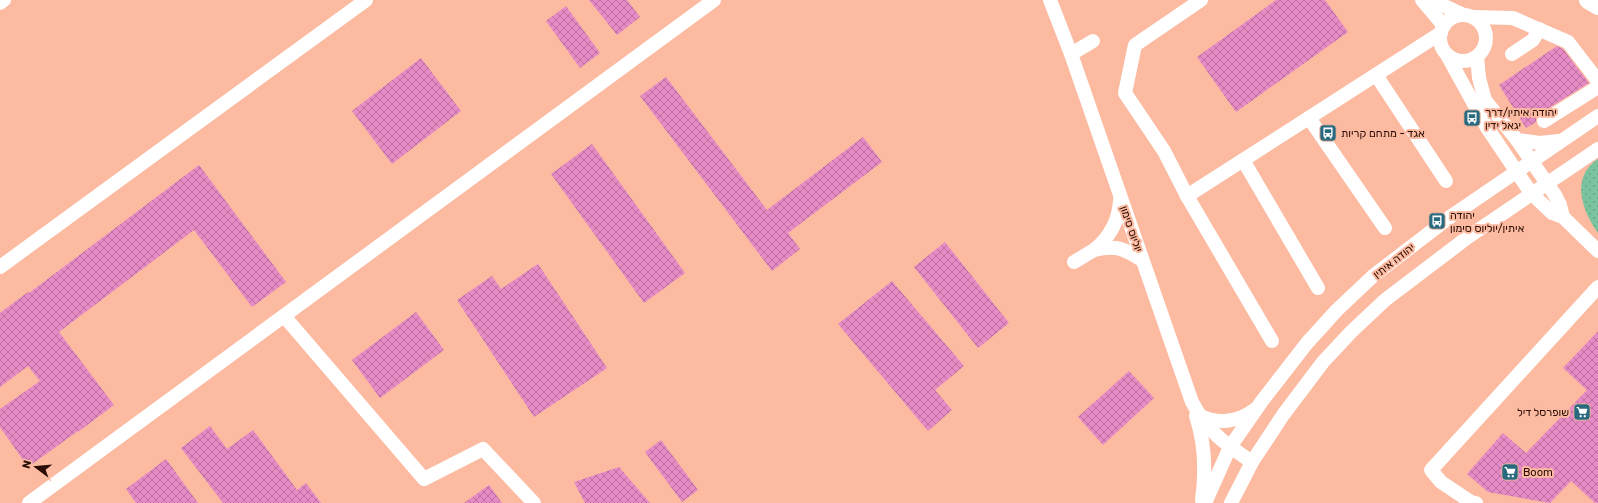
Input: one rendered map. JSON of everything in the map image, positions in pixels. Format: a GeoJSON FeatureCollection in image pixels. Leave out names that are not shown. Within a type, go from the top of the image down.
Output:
{"type":"FeatureCollection","features":[{"type":"Feature","properties":{"kind":"main road"},"geometry":{"type":"LineString","coordinates":[[1588,0],[1598,6]]}},
{"type":"Feature","properties":{"kind":"street"},"geometry":{"type":"LineString","coordinates":[[0,3],[4,0]]}},
{"type":"Feature","properties":{"kind":"street"},"geometry":{"type":"LineString","coordinates":[[0,267],[366,0]]}},
{"type":"Feature","properties":{"kind":"street"},"geometry":{"type":"LineString","coordinates":[[30,503],[714,0]]}},
{"type":"Feature","properties":{"kind":"street","name":"יוליוס סימון"},"geometry":{"type":"LineString","coordinates":[[1050,0],[1071,54],[1192,402],[1210,430],[1230,447],[1252,462]]}},
{"type":"Feature","properties":{"kind":"street"},"geometry":{"type":"LineString","coordinates":[[1201,0],[1135,45],[1125,93],[1164,151],[1187,196],[1272,341]]}},
{"type":"Feature","properties":{"kind":"street"},"geometry":{"type":"LineString","coordinates":[[1422,0],[1442,29],[1440,41],[1444,52],[1486,126],[1516,172],[1531,193],[1552,213],[1563,217],[1598,251]]}},
{"type":"Feature","properties":{"kind":"street"},"geometry":{"type":"LineString","coordinates":[[1410,53],[1444,52],[1452,59],[1465,61],[1477,57],[1482,51],[1485,43],[1485,33],[1478,22],[1431,0]]}},
{"type":"Feature","properties":{"kind":"street"},"geometry":{"type":"LineString","coordinates":[[1187,196],[1410,53],[1442,29],[1449,20],[1456,16],[1513,18],[1568,42],[1598,81]]}},
{"type":"Feature","properties":{"kind":"street"},"geometry":{"type":"LineString","coordinates":[[1485,33],[1503,18]]}},
{"type":"Feature","properties":{"kind":"street"},"geometry":{"type":"LineString","coordinates":[[1512,54],[1533,40],[1539,29]]}},
{"type":"Feature","properties":{"kind":"street"},"geometry":{"type":"LineString","coordinates":[[1071,54],[1093,41]]}},
{"type":"Feature","properties":{"kind":"street"},"geometry":{"type":"LineString","coordinates":[[1477,57],[1479,78],[1485,100],[1517,140],[1546,183],[1560,205],[1563,217]]}},
{"type":"Feature","properties":{"kind":"street"},"geometry":{"type":"LineString","coordinates":[[1376,75],[1446,181]]}},
{"type":"Feature","properties":{"kind":"street"},"geometry":{"type":"LineString","coordinates":[[1544,121],[1598,87]]}},
{"type":"Feature","properties":{"kind":"street","name":"יהודה איתין"},"geometry":{"type":"LineString","coordinates":[[1230,447],[1262,401],[1307,343],[1337,310],[1373,276],[1450,217],[1598,116]]}},
{"type":"Feature","properties":{"kind":"street"},"geometry":{"type":"LineString","coordinates":[[1309,118],[1385,228]]}},
{"type":"Feature","properties":{"kind":"street"},"geometry":{"type":"LineString","coordinates":[[1517,140],[1540,143],[1562,141]]}},
{"type":"Feature","properties":{"kind":"street"},"geometry":{"type":"LineString","coordinates":[[1231,503],[1252,462],[1287,409],[1323,362],[1351,332],[1386,300],[1468,237],[1598,149]]}},
{"type":"Feature","properties":{"kind":"street"},"geometry":{"type":"LineString","coordinates":[[1243,160],[1318,288]]}},
{"type":"Feature","properties":{"kind":"street"},"geometry":{"type":"LineString","coordinates":[[1074,262],[1094,250],[1107,236],[1115,224],[1118,215],[1120,198]]}},
{"type":"Feature","properties":{"kind":"street"},"geometry":{"type":"LineString","coordinates":[[1094,250],[1111,247],[1132,254],[1142,260]]}},
{"type":"Feature","properties":{"kind":"street"},"geometry":{"type":"LineString","coordinates":[[1476,503],[1471,502],[1441,482],[1431,470],[1598,287]]}},
{"type":"Feature","properties":{"kind":"street"},"geometry":{"type":"LineString","coordinates":[[284,316],[424,479],[483,449],[534,503]]}},
{"type":"Feature","properties":{"kind":"street"},"geometry":{"type":"LineString","coordinates":[[1199,415],[1212,420],[1236,420],[1253,410],[1262,401]]}},
{"type":"Feature","properties":{"kind":"street"},"geometry":{"type":"LineString","coordinates":[[1192,402],[1200,428],[1204,452],[1204,474],[1201,503]]}},
{"type":"Feature","properties":{"kind":"street"},"geometry":{"type":"LineString","coordinates":[[1205,503],[1230,447]]}},
{"type":"Feature","properties":{"kind":"green space"},"geometry":{"type":"Polygon","coordinates":[[[1598,159],[1598,233],[1587,215],[1581,185],[1589,166],[1598,159]]]}},
{"type":"Feature","properties":{"kind":"building"},"geometry":{"type":"Polygon","coordinates":[[[589,0],[627,0],[640,17],[617,35],[589,0]]]}},
{"type":"Feature","properties":{"kind":"building"},"geometry":{"type":"Polygon","coordinates":[[[1276,0],[1325,0],[1348,32],[1236,112],[1197,57],[1276,0]]]}},
{"type":"Feature","properties":{"kind":"building"},"geometry":{"type":"Polygon","coordinates":[[[566,6],[600,53],[580,68],[546,21],[566,6]]]}},
{"type":"Feature","properties":{"kind":"building"},"geometry":{"type":"Polygon","coordinates":[[[1557,46],[1563,49],[1589,83],[1539,114],[1536,117],[1536,122],[1526,128],[1499,85],[1557,46]]]}},
{"type":"Feature","properties":{"kind":"building"},"geometry":{"type":"Polygon","coordinates":[[[421,58],[461,111],[392,164],[352,111],[421,58]]]}},
{"type":"Feature","properties":{"kind":"building"},"geometry":{"type":"Polygon","coordinates":[[[666,77],[767,210],[863,137],[882,162],[788,233],[800,249],[772,271],[640,96],[666,77]]]}},
{"type":"Feature","properties":{"kind":"building"},"geometry":{"type":"Polygon","coordinates":[[[592,144],[685,273],[644,303],[551,174],[592,144]]]}},
{"type":"Feature","properties":{"kind":"building"},"geometry":{"type":"Polygon","coordinates":[[[199,165],[286,282],[252,307],[194,230],[59,332],[114,405],[28,467],[0,427],[0,409],[40,381],[28,366],[0,387],[0,313],[28,292],[29,293],[199,165]]]}},
{"type":"Feature","properties":{"kind":"building"},"geometry":{"type":"Polygon","coordinates":[[[945,242],[1009,323],[978,348],[914,267],[945,242]]]}},
{"type":"Feature","properties":{"kind":"building"},"geometry":{"type":"Polygon","coordinates":[[[538,264],[607,368],[534,417],[457,300],[492,276],[501,289],[538,264]]]}},
{"type":"Feature","properties":{"kind":"building"},"geometry":{"type":"Polygon","coordinates":[[[892,281],[964,366],[935,390],[952,410],[928,431],[838,324],[892,281]]]}},
{"type":"Feature","properties":{"kind":"building"},"geometry":{"type":"Polygon","coordinates":[[[416,312],[444,350],[380,398],[352,360],[416,312]]]}},
{"type":"Feature","properties":{"kind":"building","name":"שופרסל דיל"},"geometry":{"type":"Polygon","coordinates":[[[1598,331],[1598,503],[1595,503],[1571,481],[1550,503],[1488,492],[1467,474],[1503,433],[1526,453],[1587,390],[1563,368],[1598,331]]]}},
{"type":"Feature","properties":{"kind":"building"},"geometry":{"type":"Polygon","coordinates":[[[1129,371],[1154,398],[1103,445],[1078,417],[1129,371]]]}},
{"type":"Feature","properties":{"kind":"building"},"geometry":{"type":"Polygon","coordinates":[[[210,426],[227,449],[253,430],[297,490],[306,483],[321,503],[223,503],[181,448],[210,426]]]}},
{"type":"Feature","properties":{"kind":"building"},"geometry":{"type":"Polygon","coordinates":[[[661,440],[698,490],[682,502],[645,452],[661,440]]]}},
{"type":"Feature","properties":{"kind":"building"},"geometry":{"type":"Polygon","coordinates":[[[166,459],[198,503],[136,503],[126,489],[166,459]]]}},
{"type":"Feature","properties":{"kind":"building"},"geometry":{"type":"Polygon","coordinates":[[[619,467],[650,503],[585,503],[574,482],[619,467]]]}},
{"type":"Feature","properties":{"kind":"building"},"geometry":{"type":"Polygon","coordinates":[[[489,485],[502,503],[464,503],[489,485]]]}},
{"type":"Feature","properties":{"kind":"place","name":"יהודה איתין/דרך יגאל ידין"},"geometry":{"type":"Point","coordinates":[1472,118]}},
{"type":"Feature","properties":{"kind":"place","name":"אגד - מתחם קריות"},"geometry":{"type":"Point","coordinates":[1328,133]}},
{"type":"Feature","properties":{"kind":"place","name":"יהודה איתין/יוליוס סימון"},"geometry":{"type":"Point","coordinates":[1437,221]}},
{"type":"Feature","properties":{"kind":"place","name":"שופרסל דיל"},"geometry":{"type":"Point","coordinates":[1582,412]}},
{"type":"Feature","properties":{"kind":"place","name":"Boom"},"geometry":{"type":"Point","coordinates":[1510,472]}}]}
